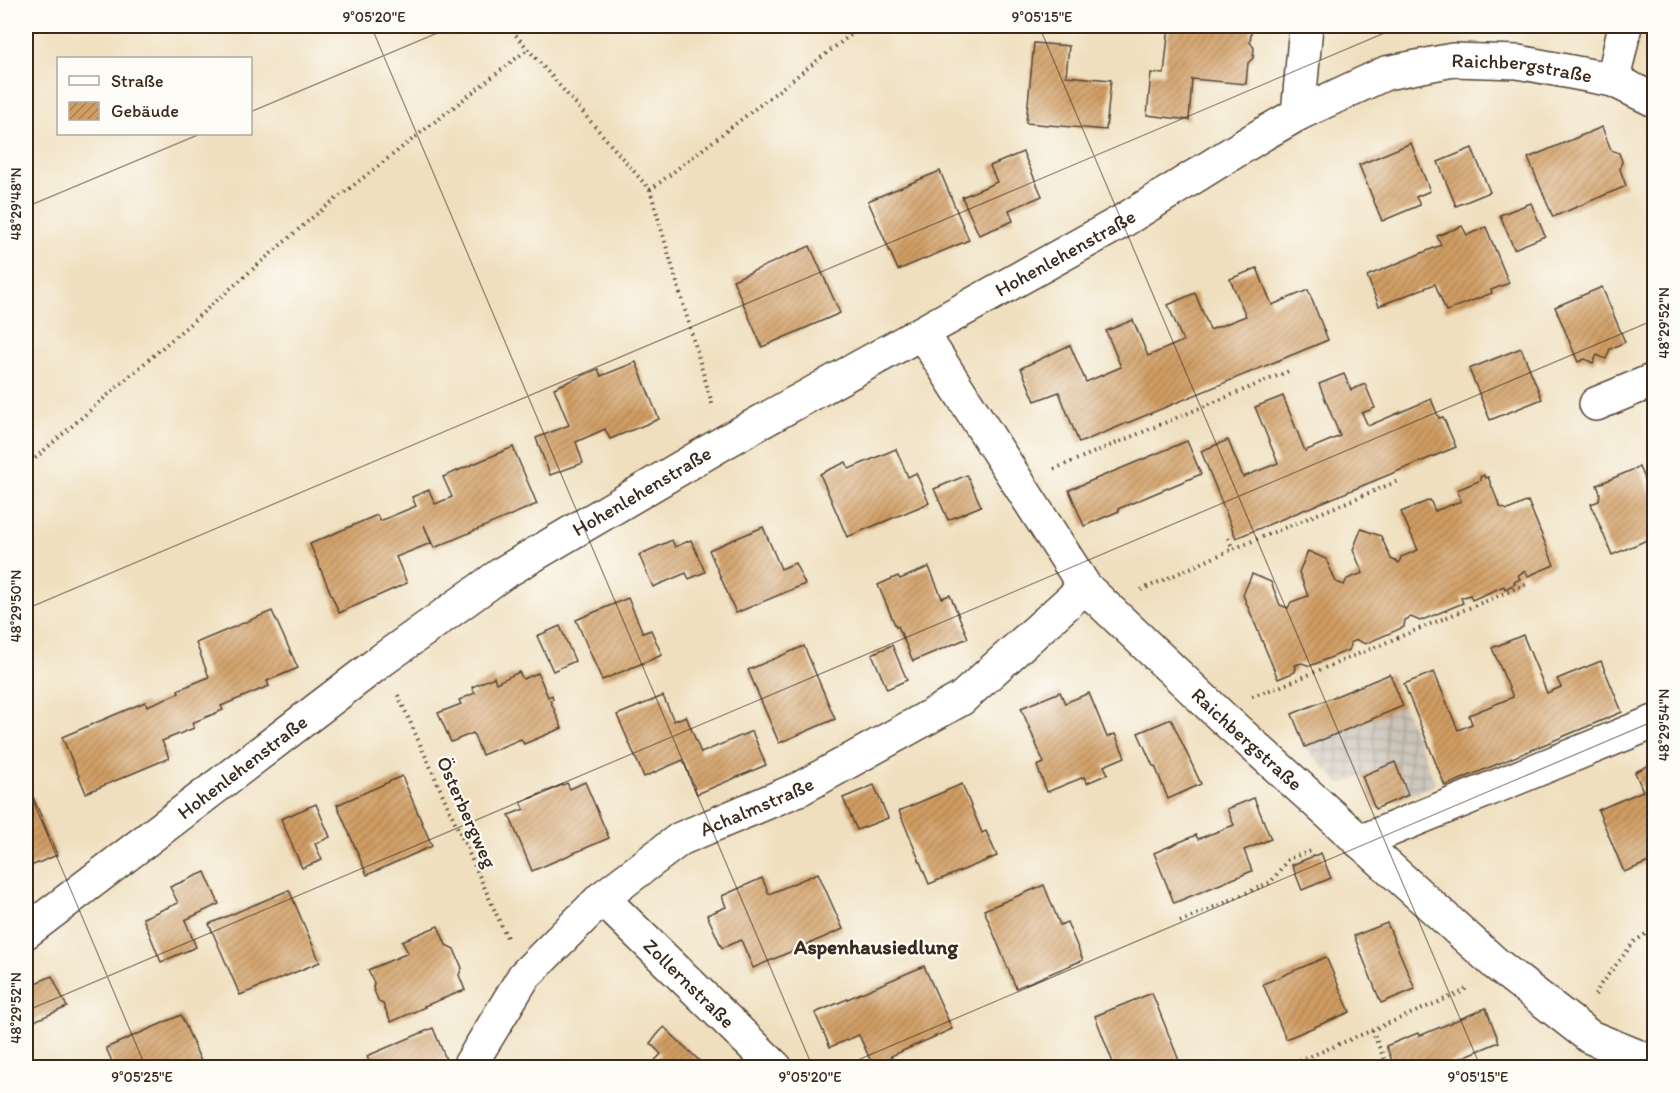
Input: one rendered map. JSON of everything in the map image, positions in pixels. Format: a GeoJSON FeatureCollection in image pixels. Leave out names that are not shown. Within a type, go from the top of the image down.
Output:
{"type":"FeatureCollection","features":[{"type":"Feature","properties":{"kind":"street"},"geometry":{"type":"LineString","coordinates":[[1298,114],[1306,26]]}},
{"type":"Feature","properties":{"kind":"street"},"geometry":{"type":"LineString","coordinates":[[1613,80],[1625,26]]}},
{"type":"Feature","properties":{"kind":"street","name":"Raichbergstraße"},"geometry":{"type":"LineString","coordinates":[[1386,73],[1453,60],[1518,62],[1613,80],[1654,100]]}},
{"type":"Feature","properties":{"kind":"street","name":"Hohenlehenstraße"},"geometry":{"type":"LineString","coordinates":[[26,932],[382,660],[503,573],[723,442],[1121,222],[1298,114],[1386,73]]}},
{"type":"Feature","properties":{"kind":"street","name":"Raichbergstraße"},"geometry":{"type":"LineString","coordinates":[[922,333],[1018,483],[1095,597],[1212,708],[1496,964],[1590,1037],[1654,1063]]}},
{"type":"Feature","properties":{"kind":"street"},"geometry":{"type":"LineString","coordinates":[[1596,404],[1654,380]]}},
{"type":"Feature","properties":{"kind":"street","name":"Achalmstraße"},"geometry":{"type":"LineString","coordinates":[[468,1068],[524,976],[602,898],[680,839],[801,788],[961,699],[1095,597]]}},
{"type":"Feature","properties":{"kind":"street"},"geometry":{"type":"LineString","coordinates":[[1350,833],[1654,722]]}},
{"type":"Feature","properties":{"kind":"street","name":"Zollernstraße"},"geometry":{"type":"LineString","coordinates":[[602,898],[776,1068]]}},
{"type":"Feature","properties":{"kind":"path"},"geometry":{"type":"LineString","coordinates":[[508,26],[650,190],[723,442]]}},
{"type":"Feature","properties":{"kind":"path"},"geometry":{"type":"LineString","coordinates":[[650,190],[862,26]]}},
{"type":"Feature","properties":{"kind":"path"},"geometry":{"type":"LineString","coordinates":[[26,466],[313,217],[528,49]]}},
{"type":"Feature","properties":{"kind":"path"},"geometry":{"type":"LineString","coordinates":[[1018,483],[1289,371]]}},
{"type":"Feature","properties":{"kind":"path"},"geometry":{"type":"LineString","coordinates":[[1095,597],[1233,549],[1398,481]]}},
{"type":"Feature","properties":{"kind":"path"},"geometry":{"type":"LineString","coordinates":[[1228,538],[1233,549]]}},
{"type":"Feature","properties":{"kind":"path"},"geometry":{"type":"LineString","coordinates":[[1212,708],[1279,687],[1529,583]]}},
{"type":"Feature","properties":{"kind":"path","name":"Österbergweg"},"geometry":{"type":"LineString","coordinates":[[382,660],[524,976]]}},
{"type":"Feature","properties":{"kind":"path"},"geometry":{"type":"LineString","coordinates":[[1180,922],[1271,882],[1288,860],[1350,833]]}},
{"type":"Feature","properties":{"kind":"path"},"geometry":{"type":"LineString","coordinates":[[1578,1027],[1601,984],[1634,942],[1654,928]]}},
{"type":"Feature","properties":{"kind":"path"},"geometry":{"type":"LineString","coordinates":[[1283,1068],[1462,992],[1496,964]]}},
{"type":"Feature","properties":{"kind":"path"},"geometry":{"type":"LineString","coordinates":[[1372,1030],[1388,1068]]}},
{"type":"Feature","properties":{"kind":"shaded area"},"geometry":{"type":"Polygon","coordinates":[[[1390,674],[1436,784],[1375,809],[1362,776],[1340,784],[1305,747],[1292,714],[1390,674]]]}},
{"type":"Feature","properties":{"kind":"building"},"geometry":{"type":"Polygon","coordinates":[[[1169,26],[1252,26],[1250,42],[1254,48],[1253,58],[1248,63],[1246,84],[1192,79],[1189,120],[1147,115],[1151,73],[1164,74],[1169,26]]]}},
{"type":"Feature","properties":{"kind":"building"},"geometry":{"type":"Polygon","coordinates":[[[1034,43],[1069,46],[1066,76],[1111,80],[1106,130],[1026,123],[1034,43]]]}},
{"type":"Feature","properties":{"kind":"building"},"geometry":{"type":"Polygon","coordinates":[[[1602,127],[1611,150],[1619,153],[1622,161],[1620,169],[1626,186],[1553,217],[1528,158],[1602,127]]]}},
{"type":"Feature","properties":{"kind":"building"},"geometry":{"type":"Polygon","coordinates":[[[1411,143],[1430,191],[1416,197],[1420,205],[1382,221],[1359,165],[1411,143]]]}},
{"type":"Feature","properties":{"kind":"building"},"geometry":{"type":"Polygon","coordinates":[[[1472,148],[1490,192],[1456,206],[1438,162],[1472,148]]]}},
{"type":"Feature","properties":{"kind":"building"},"geometry":{"type":"Polygon","coordinates":[[[1023,152],[1042,196],[1009,210],[1013,221],[979,235],[962,197],[997,182],[990,166],[1023,152]]]}},
{"type":"Feature","properties":{"kind":"building"},"geometry":{"type":"Polygon","coordinates":[[[940,171],[969,240],[898,270],[868,201],[940,171]]]}},
{"type":"Feature","properties":{"kind":"building"},"geometry":{"type":"Polygon","coordinates":[[[1531,203],[1545,236],[1514,249],[1500,215],[1531,203]]]}},
{"type":"Feature","properties":{"kind":"building"},"geometry":{"type":"Polygon","coordinates":[[[1462,226],[1467,235],[1486,227],[1509,283],[1491,290],[1492,293],[1446,311],[1435,284],[1379,306],[1367,276],[1441,245],[1437,236],[1462,226]]]}},
{"type":"Feature","properties":{"kind":"building"},"geometry":{"type":"Polygon","coordinates":[[[810,246],[840,313],[762,347],[733,280],[810,246]]]}},
{"type":"Feature","properties":{"kind":"building"},"geometry":{"type":"Polygon","coordinates":[[[1257,268],[1272,305],[1308,290],[1328,340],[1079,443],[1059,392],[1035,401],[1021,368],[1070,345],[1086,382],[1121,367],[1106,331],[1133,320],[1148,356],[1183,341],[1168,305],[1195,293],[1210,330],[1246,316],[1230,279],[1257,268]]]}},
{"type":"Feature","properties":{"kind":"building"},"geometry":{"type":"Polygon","coordinates":[[[1602,287],[1625,342],[1610,349],[1606,359],[1597,355],[1593,363],[1585,359],[1578,362],[1555,307],[1602,287]]]}},
{"type":"Feature","properties":{"kind":"building"},"geometry":{"type":"Polygon","coordinates":[[[1521,348],[1542,399],[1490,420],[1469,369],[1521,348]]]}},
{"type":"Feature","properties":{"kind":"building"},"geometry":{"type":"Polygon","coordinates":[[[636,362],[659,419],[610,439],[605,429],[576,442],[583,463],[550,475],[536,438],[569,425],[554,388],[598,369],[601,376],[636,362]]]}},
{"type":"Feature","properties":{"kind":"building"},"geometry":{"type":"Polygon","coordinates":[[[1344,374],[1351,390],[1365,384],[1375,408],[1362,413],[1368,426],[1431,399],[1439,418],[1443,417],[1456,447],[1236,538],[1201,451],[1228,440],[1243,477],[1278,463],[1255,407],[1283,396],[1305,451],[1340,436],[1319,384],[1344,374]]]}},
{"type":"Feature","properties":{"kind":"building"},"geometry":{"type":"Polygon","coordinates":[[[1187,441],[1201,474],[1084,526],[1069,490],[1187,441]]]}},
{"type":"Feature","properties":{"kind":"building"},"geometry":{"type":"Polygon","coordinates":[[[513,447],[537,504],[434,548],[424,525],[431,543],[396,557],[407,583],[339,613],[310,544],[377,515],[380,521],[416,506],[412,497],[429,490],[435,504],[452,497],[443,477],[513,447]]]}},
{"type":"Feature","properties":{"kind":"building"},"geometry":{"type":"Polygon","coordinates":[[[896,449],[908,477],[916,473],[929,503],[847,537],[820,474],[846,462],[849,469],[896,449]]]}},
{"type":"Feature","properties":{"kind":"building"},"geometry":{"type":"Polygon","coordinates":[[[1639,467],[1654,502],[1654,537],[1612,555],[1591,504],[1599,501],[1600,493],[1597,485],[1639,467]]]}},
{"type":"Feature","properties":{"kind":"building"},"geometry":{"type":"Polygon","coordinates":[[[967,475],[981,506],[948,520],[934,489],[967,475]]]}},
{"type":"Feature","properties":{"kind":"building"},"geometry":{"type":"Polygon","coordinates":[[[1484,475],[1485,478],[1488,477],[1500,507],[1508,510],[1528,501],[1554,565],[1528,576],[1525,571],[1518,575],[1520,579],[1514,582],[1515,584],[1505,589],[1504,586],[1472,600],[1470,595],[1461,598],[1463,603],[1420,621],[1411,617],[1405,620],[1404,627],[1365,644],[1357,640],[1350,643],[1349,650],[1310,666],[1302,663],[1295,665],[1295,672],[1278,679],[1243,595],[1252,574],[1271,582],[1280,605],[1288,608],[1291,602],[1308,596],[1299,572],[1308,551],[1326,559],[1336,582],[1344,585],[1347,579],[1363,573],[1353,550],[1361,529],[1381,536],[1391,559],[1399,563],[1401,557],[1418,550],[1401,512],[1430,500],[1435,511],[1461,501],[1457,490],[1481,480],[1480,477],[1484,475]]]}},
{"type":"Feature","properties":{"kind":"building"},"geometry":{"type":"Polygon","coordinates":[[[763,527],[781,569],[795,563],[805,584],[736,613],[709,550],[763,527]]]}},
{"type":"Feature","properties":{"kind":"building"},"geometry":{"type":"Polygon","coordinates":[[[672,540],[675,547],[691,540],[705,572],[689,579],[686,573],[653,587],[639,555],[672,540]]]}},
{"type":"Feature","properties":{"kind":"building"},"geometry":{"type":"Polygon","coordinates":[[[929,567],[942,598],[950,595],[968,638],[913,661],[878,585],[898,576],[900,579],[929,567]]]}},
{"type":"Feature","properties":{"kind":"building"},"geometry":{"type":"Polygon","coordinates":[[[628,598],[643,633],[651,630],[662,655],[602,680],[576,620],[628,598]]]}},
{"type":"Feature","properties":{"kind":"building"},"geometry":{"type":"Polygon","coordinates":[[[272,611],[298,668],[267,681],[269,686],[221,706],[223,710],[192,723],[194,728],[162,741],[169,758],[86,793],[62,737],[145,702],[147,706],[179,693],[178,690],[209,677],[196,643],[272,611]]]}},
{"type":"Feature","properties":{"kind":"building"},"geometry":{"type":"Polygon","coordinates":[[[560,626],[575,661],[553,671],[537,636],[560,626]]]}},
{"type":"Feature","properties":{"kind":"building"},"geometry":{"type":"Polygon","coordinates":[[[1523,635],[1547,693],[1561,687],[1557,679],[1601,661],[1622,712],[1445,786],[1404,684],[1434,672],[1458,730],[1472,724],[1469,715],[1513,697],[1492,648],[1523,635]]]}},
{"type":"Feature","properties":{"kind":"building"},"geometry":{"type":"Polygon","coordinates":[[[892,645],[907,680],[887,689],[872,654],[892,645]]]}},
{"type":"Feature","properties":{"kind":"building"},"geometry":{"type":"Polygon","coordinates":[[[804,646],[835,719],[779,743],[748,670],[804,646]]]}},
{"type":"Feature","properties":{"kind":"building"},"geometry":{"type":"Polygon","coordinates":[[[519,672],[523,679],[538,673],[548,697],[552,695],[553,699],[550,700],[562,728],[524,744],[521,739],[482,755],[473,733],[451,742],[438,713],[461,704],[459,700],[475,693],[472,687],[494,677],[496,683],[519,672]]]}},
{"type":"Feature","properties":{"kind":"building"},"geometry":{"type":"Polygon","coordinates":[[[1390,674],[1403,706],[1305,747],[1292,714],[1390,674]]]}},
{"type":"Feature","properties":{"kind":"building"},"geometry":{"type":"Polygon","coordinates":[[[1060,692],[1065,703],[1089,693],[1107,737],[1115,734],[1125,757],[1104,766],[1108,774],[1087,783],[1084,777],[1047,792],[1037,766],[1044,763],[1021,708],[1060,692]]]}},
{"type":"Feature","properties":{"kind":"building"},"geometry":{"type":"Polygon","coordinates":[[[663,696],[674,721],[686,716],[701,753],[752,731],[766,765],[697,794],[683,760],[644,777],[617,715],[663,696]]]}},
{"type":"Feature","properties":{"kind":"building"},"geometry":{"type":"Polygon","coordinates":[[[1171,719],[1201,784],[1168,799],[1155,766],[1138,733],[1171,719]]]}},
{"type":"Feature","properties":{"kind":"building"},"geometry":{"type":"Polygon","coordinates":[[[1395,762],[1408,795],[1375,809],[1362,776],[1395,762]]]}},
{"type":"Feature","properties":{"kind":"building"},"geometry":{"type":"Polygon","coordinates":[[[1654,763],[1654,860],[1624,872],[1598,810],[1643,791],[1635,772],[1654,763]]]}},
{"type":"Feature","properties":{"kind":"building"},"geometry":{"type":"Polygon","coordinates":[[[402,776],[432,846],[367,875],[337,805],[402,776]]]}},
{"type":"Feature","properties":{"kind":"building"},"geometry":{"type":"Polygon","coordinates":[[[585,782],[609,838],[532,871],[509,815],[524,809],[521,802],[567,783],[570,789],[585,782]]]}},
{"type":"Feature","properties":{"kind":"building"},"geometry":{"type":"Polygon","coordinates":[[[962,784],[982,833],[986,831],[997,856],[929,884],[899,811],[962,784]]]}},
{"type":"Feature","properties":{"kind":"building"},"geometry":{"type":"Polygon","coordinates":[[[874,785],[888,818],[857,830],[843,798],[874,785]]]}},
{"type":"Feature","properties":{"kind":"building"},"geometry":{"type":"Polygon","coordinates":[[[33,797],[57,855],[26,868],[26,800],[33,797]]]}},
{"type":"Feature","properties":{"kind":"building"},"geometry":{"type":"Polygon","coordinates":[[[1254,798],[1271,839],[1244,850],[1252,871],[1174,903],[1154,853],[1196,835],[1198,839],[1234,825],[1227,809],[1254,798]]]}},
{"type":"Feature","properties":{"kind":"building"},"geometry":{"type":"Polygon","coordinates":[[[316,804],[330,837],[315,844],[322,860],[302,868],[281,819],[316,804]]]}},
{"type":"Feature","properties":{"kind":"building"},"geometry":{"type":"Polygon","coordinates":[[[1321,853],[1331,878],[1302,890],[1292,865],[1321,853]]]}},
{"type":"Feature","properties":{"kind":"building"},"geometry":{"type":"Polygon","coordinates":[[[205,872],[219,904],[185,920],[196,947],[161,962],[143,918],[178,903],[170,887],[205,872]]]}},
{"type":"Feature","properties":{"kind":"building"},"geometry":{"type":"Polygon","coordinates":[[[818,873],[843,929],[753,968],[741,940],[722,948],[707,915],[726,907],[722,896],[762,878],[769,894],[818,873]]]}},
{"type":"Feature","properties":{"kind":"building"},"geometry":{"type":"Polygon","coordinates":[[[1044,885],[1060,925],[1067,922],[1083,960],[1016,988],[984,910],[1044,885]]]}},
{"type":"Feature","properties":{"kind":"building"},"geometry":{"type":"Polygon","coordinates":[[[289,890],[320,962],[240,995],[209,924],[289,890]]]}},
{"type":"Feature","properties":{"kind":"building"},"geometry":{"type":"Polygon","coordinates":[[[1387,923],[1415,989],[1381,1003],[1354,936],[1387,923]]]}},
{"type":"Feature","properties":{"kind":"building"},"geometry":{"type":"Polygon","coordinates":[[[438,926],[446,945],[454,949],[462,968],[459,975],[465,990],[391,1022],[383,1004],[379,1002],[368,970],[408,953],[402,941],[438,926]]]}},
{"type":"Feature","properties":{"kind":"building"},"geometry":{"type":"Polygon","coordinates":[[[1326,957],[1350,1012],[1286,1039],[1263,984],[1326,957]]]}},
{"type":"Feature","properties":{"kind":"building"},"geometry":{"type":"Polygon","coordinates":[[[924,966],[952,1029],[873,1066],[859,1035],[830,1047],[815,1013],[924,966]]]}},
{"type":"Feature","properties":{"kind":"building"},"geometry":{"type":"Polygon","coordinates":[[[52,976],[67,1007],[34,1021],[26,1002],[26,987],[52,976]]]}},
{"type":"Feature","properties":{"kind":"building"},"geometry":{"type":"Polygon","coordinates":[[[1152,993],[1180,1063],[1169,1068],[1115,1068],[1095,1016],[1152,993]]]}},
{"type":"Feature","properties":{"kind":"building"},"geometry":{"type":"Polygon","coordinates":[[[1486,1008],[1499,1042],[1437,1068],[1395,1068],[1386,1046],[1418,1033],[1419,1036],[1486,1008]]]}},
{"type":"Feature","properties":{"kind":"building"},"geometry":{"type":"Polygon","coordinates":[[[181,1015],[203,1066],[200,1068],[115,1068],[106,1048],[181,1015]]]}},
{"type":"Feature","properties":{"kind":"building"},"geometry":{"type":"Polygon","coordinates":[[[664,1027],[707,1068],[648,1068],[661,1054],[650,1043],[664,1027]]]}},
{"type":"Feature","properties":{"kind":"building"},"geometry":{"type":"Polygon","coordinates":[[[433,1028],[446,1059],[426,1068],[371,1068],[367,1056],[433,1028]]]}},
{"type":"Feature","properties":{"kind":"district","name":"Aspenhausiedlung"},"geometry":{"type":"Point","coordinates":[876,947]}}]}
